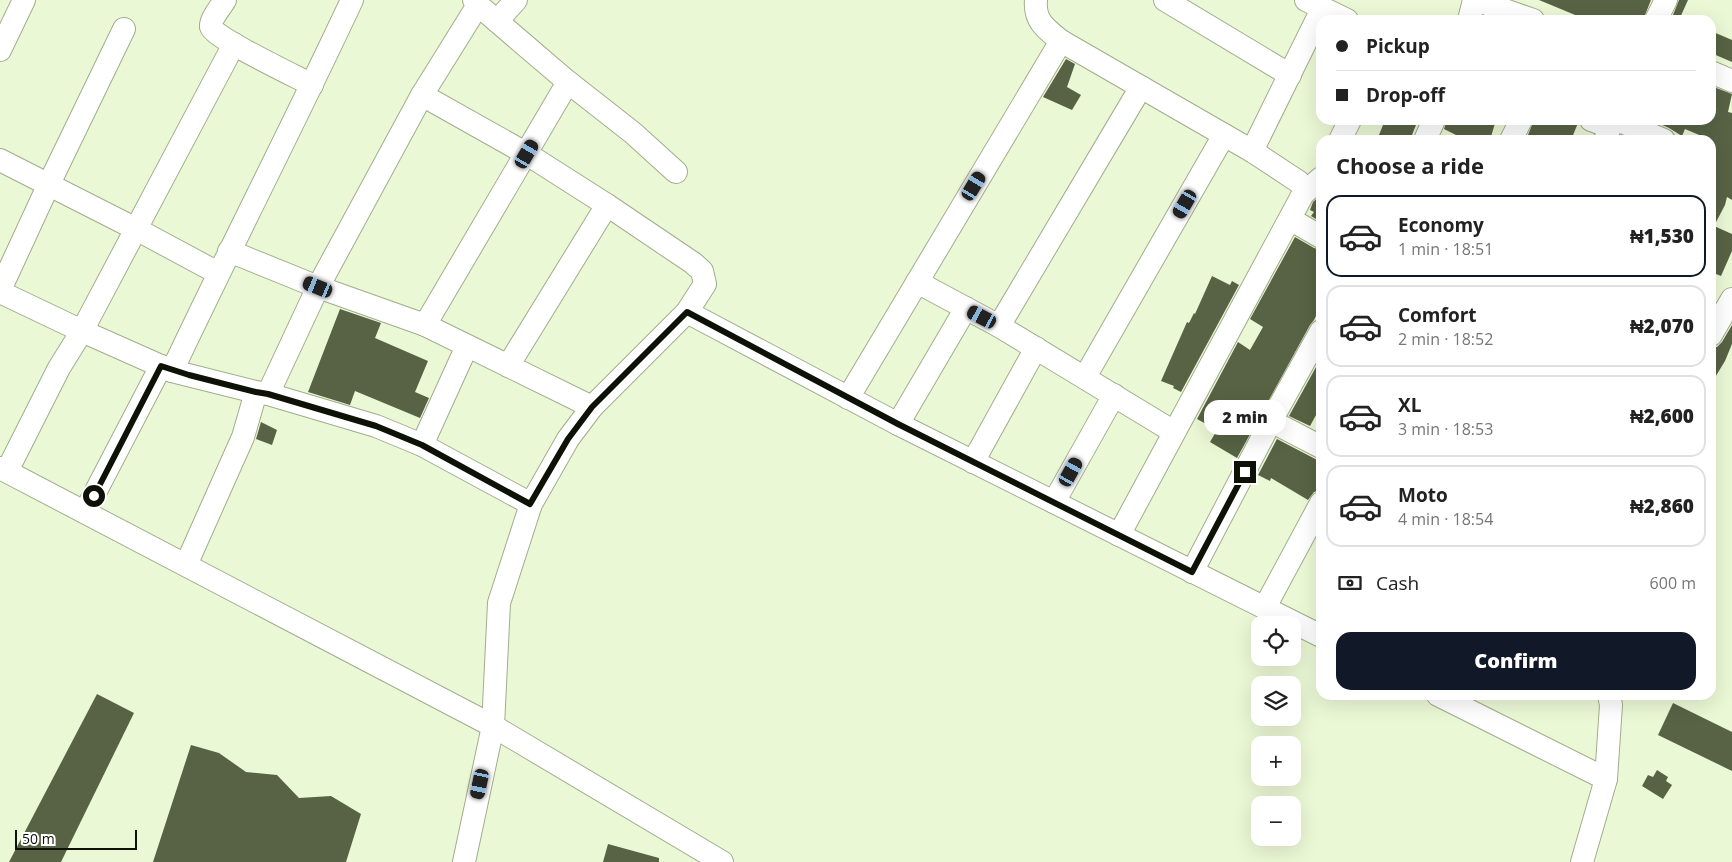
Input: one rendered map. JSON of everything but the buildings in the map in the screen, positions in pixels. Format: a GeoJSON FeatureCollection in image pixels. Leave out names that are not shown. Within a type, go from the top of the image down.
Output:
{"type":"FeatureCollection","features":[{"type":"Feature","properties":{"kind":"street"},"geometry":{"type":"LineString","coordinates":[[0,50],[24,0]]}},
{"type":"Feature","properties":{"kind":"street"},"geometry":{"type":"LineString","coordinates":[[225,0],[211,22],[213,32],[312,85]]}},
{"type":"Feature","properties":{"kind":"street"},"geometry":{"type":"LineString","coordinates":[[85,512],[167,368],[218,273],[312,85],[352,0]]}},
{"type":"Feature","properties":{"kind":"street"},"geometry":{"type":"LineString","coordinates":[[497,21],[516,0]]}},
{"type":"Feature","properties":{"kind":"street"},"geometry":{"type":"LineString","coordinates":[[1036,0],[1035,8],[1041,25],[1060,41],[1252,151],[1299,182],[1303,188],[1303,194]]}},
{"type":"Feature","properties":{"kind":"street"},"geometry":{"type":"LineString","coordinates":[[1165,0],[1290,75]]}},
{"type":"Feature","properties":{"kind":"street"},"geometry":{"type":"LineString","coordinates":[[1470,15],[1475,0],[1518,15]]}},
{"type":"Feature","properties":{"kind":"street"},"geometry":{"type":"LineString","coordinates":[[1658,15],[1666,0]]}},
{"type":"Feature","properties":{"kind":"street"},"geometry":{"type":"LineString","coordinates":[[186,565],[262,393],[422,95],[476,2],[568,82],[633,132],[676,172]]}},
{"type":"Feature","properties":{"kind":"street"},"geometry":{"type":"LineString","coordinates":[[1252,151],[1290,75],[1314,4],[1337,15]]}},
{"type":"Feature","properties":{"kind":"street"},"geometry":{"type":"LineString","coordinates":[[124,29],[48,186],[0,291],[82,332],[167,368],[376,426],[422,445],[530,504]]}},
{"type":"Feature","properties":{"kind":"street"},"geometry":{"type":"LineString","coordinates":[[848,398],[1060,41]]}},
{"type":"Feature","properties":{"kind":"street"},"geometry":{"type":"LineString","coordinates":[[234,44],[82,332],[59,368],[3,470],[493,726],[710,859]]}},
{"type":"Feature","properties":{"kind":"street"},"geometry":{"type":"LineString","coordinates":[[1716,74],[1732,81]]}},
{"type":"Feature","properties":{"kind":"street"},"geometry":{"type":"LineString","coordinates":[[425,325],[568,82]]}},
{"type":"Feature","properties":{"kind":"street"},"geometry":{"type":"LineString","coordinates":[[999,326],[1141,87]]}},
{"type":"Feature","properties":{"kind":"street"},"geometry":{"type":"LineString","coordinates":[[422,95],[527,154],[693,263],[702,271],[705,284],[687,312],[592,407],[568,439],[530,504],[499,604],[493,726],[464,862]]}},
{"type":"Feature","properties":{"kind":"street"},"geometry":{"type":"LineString","coordinates":[[1607,125],[1645,135]]}},
{"type":"Feature","properties":{"kind":"street"},"geometry":{"type":"LineString","coordinates":[[1085,377],[1224,135]]}},
{"type":"Feature","properties":{"kind":"street"},"geometry":{"type":"LineString","coordinates":[[0,160],[218,273]]}},
{"type":"Feature","properties":{"kind":"street"},"geometry":{"type":"LineString","coordinates":[[1119,535],[1303,194],[1316,182]]}},
{"type":"Feature","properties":{"kind":"street"},"geometry":{"type":"LineString","coordinates":[[508,366],[606,205]]}},
{"type":"Feature","properties":{"kind":"street"},"geometry":{"type":"LineString","coordinates":[[1290,219],[1316,234]]}},
{"type":"Feature","properties":{"kind":"street"},"geometry":{"type":"LineString","coordinates":[[229,251],[318,287],[425,325],[592,407]]}},
{"type":"Feature","properties":{"kind":"street"},"geometry":{"type":"LineString","coordinates":[[917,282],[999,326],[1174,432]]}},
{"type":"Feature","properties":{"kind":"street"},"geometry":{"type":"LineString","coordinates":[[1716,326],[1732,299]]}},
{"type":"Feature","properties":{"kind":"street"},"geometry":{"type":"LineString","coordinates":[[898,424],[966,308]]}},
{"type":"Feature","properties":{"kind":"street"},"geometry":{"type":"LineString","coordinates":[[687,312],[898,424],[1192,572],[1265,606],[1316,633]]}},
{"type":"Feature","properties":{"kind":"street"},"geometry":{"type":"LineString","coordinates":[[1192,572],[1271,421],[1316,340]]}},
{"type":"Feature","properties":{"kind":"street"},"geometry":{"type":"LineString","coordinates":[[422,445],[467,346]]}},
{"type":"Feature","properties":{"kind":"street"},"geometry":{"type":"LineString","coordinates":[[974,462],[1036,348]]}},
{"type":"Feature","properties":{"kind":"street"},"geometry":{"type":"LineString","coordinates":[[1054,502],[1114,395]]}},
{"type":"Feature","properties":{"kind":"street"},"geometry":{"type":"LineString","coordinates":[[1271,421],[1316,444]]}},
{"type":"Feature","properties":{"kind":"street"},"geometry":{"type":"LineString","coordinates":[[1265,606],[1316,511]]}},
{"type":"Feature","properties":{"kind":"street"},"geometry":{"type":"LineString","coordinates":[[1448,700],[1606,779]]}},
{"type":"Feature","properties":{"kind":"street"},"geometry":{"type":"LineString","coordinates":[[1582,862],[1606,779],[1610,700]]}},
{"type":"Feature","properties":{"kind":"route"},"geometry":{"type":"LineString","coordinates":[[94,496],[161,366],[189,375],[268,394],[376,426],[422,445],[530,504],[568,439],[592,407],[687,312],[898,424],[1192,572],[1245,472]]}}]}
